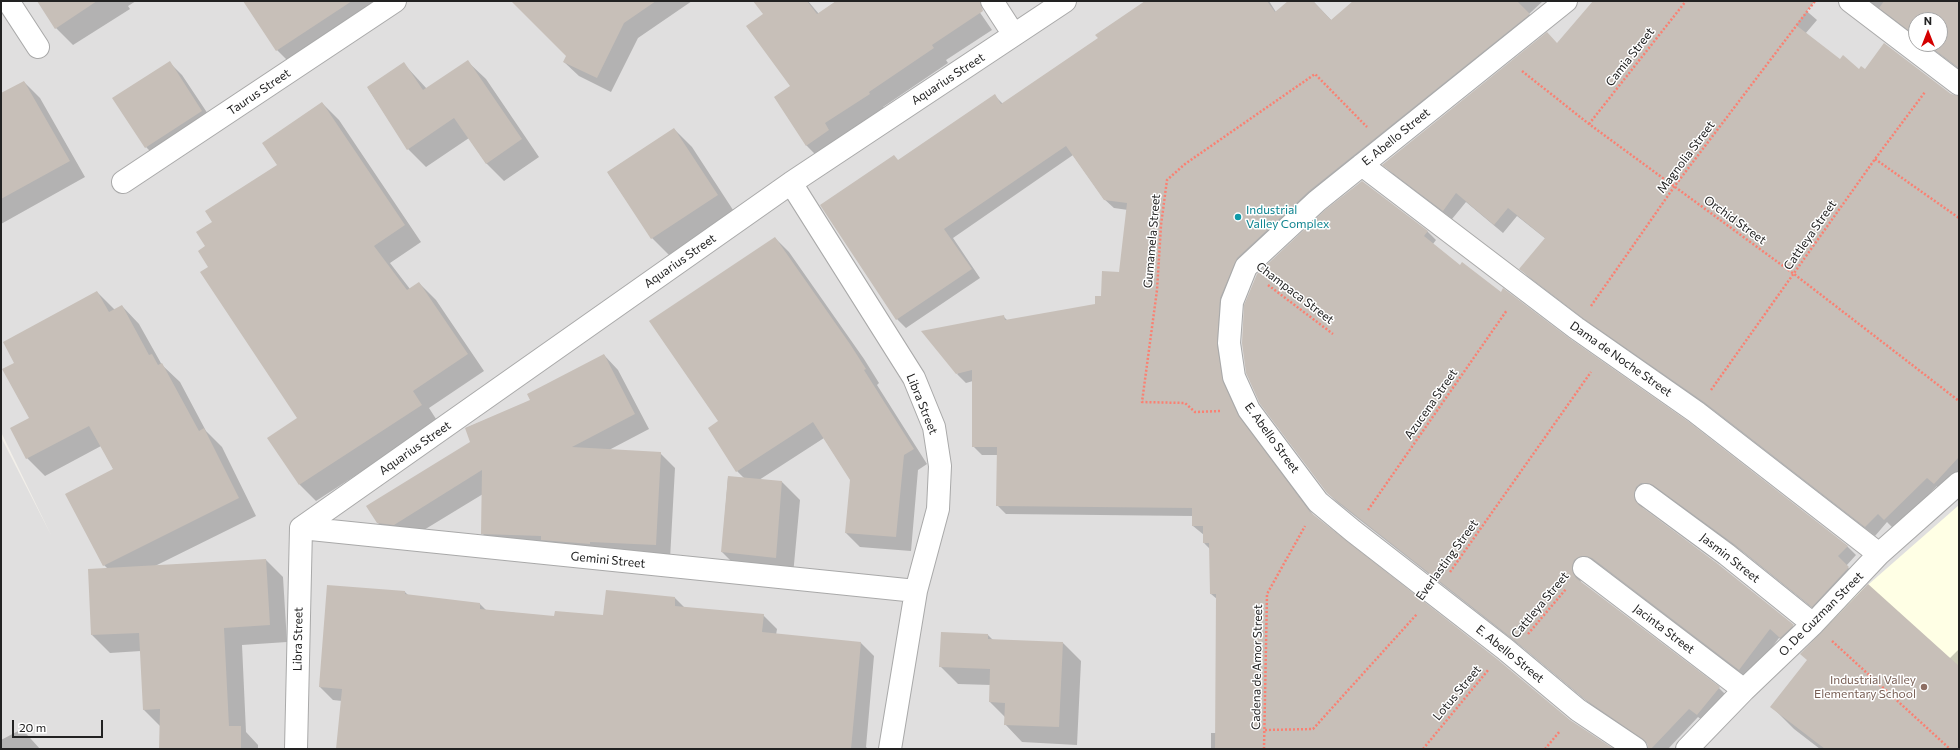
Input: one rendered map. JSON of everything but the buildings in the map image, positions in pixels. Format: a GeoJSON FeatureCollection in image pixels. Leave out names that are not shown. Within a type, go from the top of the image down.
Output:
{"type":"FeatureCollection","features":[{"type":"Feature","properties":{"kind":"street"},"geometry":{"type":"LineString","coordinates":[[8,1],[38,47]]}},
{"type":"Feature","properties":{"kind":"street","name":"Taurus Street"},"geometry":{"type":"LineString","coordinates":[[123,182],[395,1]]}},
{"type":"Feature","properties":{"kind":"street"},"geometry":{"type":"LineString","coordinates":[[992,1],[1014,35]]}},
{"type":"Feature","properties":{"kind":"street","name":"Aquarius Street"},"geometry":{"type":"LineString","coordinates":[[301,528],[791,183],[1065,1]]}},
{"type":"Feature","properties":{"kind":"street","name":"E. Abello Street"},"geometry":{"type":"LineString","coordinates":[[1566,1],[1317,201],[1246,267],[1232,302],[1229,343],[1234,377],[1249,410],[1318,502],[1508,652],[1578,710],[1636,749]]}},
{"type":"Feature","properties":{"kind":"street"},"geometry":{"type":"LineString","coordinates":[[1850,1],[1959,84]]}},
{"type":"Feature","properties":{"kind":"street","name":"Dama de Noche Street"},"geometry":{"type":"LineString","coordinates":[[1362,165],[1523,285],[1576,328],[1696,412],[1880,554]]}},
{"type":"Feature","properties":{"kind":"street","name":"Libra Street"},"geometry":{"type":"LineString","coordinates":[[791,183],[914,378],[934,428],[940,466],[938,509],[916,591],[890,749]]}},
{"type":"Feature","properties":{"kind":"street","name":"O. De Guzman Street"},"geometry":{"type":"LineString","coordinates":[[1687,749],[1744,690],[1813,624],[1880,554],[1959,483]]}},
{"type":"Feature","properties":{"kind":"street","name":"Jasmin Street"},"geometry":{"type":"LineString","coordinates":[[1646,495],[1726,554],[1813,624]]}},
{"type":"Feature","properties":{"kind":"street","name":"Libra Street"},"geometry":{"type":"LineString","coordinates":[[296,749],[301,528]]}},
{"type":"Feature","properties":{"kind":"street","name":"Gemini Street"},"geometry":{"type":"LineString","coordinates":[[301,528],[916,591]]}},
{"type":"Feature","properties":{"kind":"street","name":"Jacinta Street"},"geometry":{"type":"LineString","coordinates":[[1584,568],[1744,690]]}},
{"type":"Feature","properties":{"kind":"path","name":"Camia Street"},"geometry":{"type":"LineString","coordinates":[[1589,124],[1686,1]]}},
{"type":"Feature","properties":{"kind":"path","name":"Magnolia Street"},"geometry":{"type":"LineString","coordinates":[[1576,328],[1674,187],[1815,1]]}},
{"type":"Feature","properties":{"kind":"path","name":"Orchid Street"},"geometry":{"type":"LineString","coordinates":[[1500,54],[1589,124],[1794,274],[1959,401]]}},
{"type":"Feature","properties":{"kind":"path","name":"Cattleya Street"},"geometry":{"type":"LineString","coordinates":[[1696,412],[1875,159],[1942,71]]}},
{"type":"Feature","properties":{"kind":"path","name":"Gumamela Street"},"geometry":{"type":"LineString","coordinates":[[1249,410],[1195,412],[1185,403],[1142,402],[1157,290],[1167,180],[1185,164],[1315,74],[1386,146]]}},
{"type":"Feature","properties":{"kind":"path"},"geometry":{"type":"LineString","coordinates":[[1875,159],[1959,218]]}},
{"type":"Feature","properties":{"kind":"path","name":"Champaca Street"},"geometry":{"type":"LineString","coordinates":[[1246,267],[1333,334]]}},
{"type":"Feature","properties":{"kind":"path","name":"Azucena Street"},"geometry":{"type":"LineString","coordinates":[[1353,531],[1501,320],[1523,285]]}},
{"type":"Feature","properties":{"kind":"path","name":"Everlasting Street"},"geometry":{"type":"LineString","coordinates":[[1265,730],[1313,729],[1434,594],[1608,350]]}},
{"type":"Feature","properties":{"kind":"path","name":"Cadena de Amor Street"},"geometry":{"type":"LineString","coordinates":[[1264,749],[1267,594],[1318,502]]}},
{"type":"Feature","properties":{"kind":"path","name":"Cattleya Street"},"geometry":{"type":"LineString","coordinates":[[1508,652],[1584,568]]}},
{"type":"Feature","properties":{"kind":"path"},"geometry":{"type":"LineString","coordinates":[[1813,624],[1950,749]]}},
{"type":"Feature","properties":{"kind":"path","name":"Lotus Street"},"geometry":{"type":"LineString","coordinates":[[1423,749],[1508,652]]}},
{"type":"Feature","properties":{"kind":"shaded area"},"geometry":{"type":"Polygon","coordinates":[[[1,1],[1959,1],[1959,749],[1,749],[1,437],[51,535],[1,432],[1,1]]]}},
{"type":"Feature","properties":{"kind":"shaded area","name":"Industrial Valley Elementary School"},"geometry":{"type":"Polygon","coordinates":[[[1959,505],[1959,749],[1957,749],[1821,626],[1959,505]]]}},
{"type":"Feature","properties":{"kind":"place","name":"Industrial Valley Complex"},"geometry":{"type":"Point","coordinates":[1238,217]}},
{"type":"Feature","properties":{"kind":"place","name":"Industrial Valley Elementary School"},"geometry":{"type":"Point","coordinates":[1924,687]}}]}
